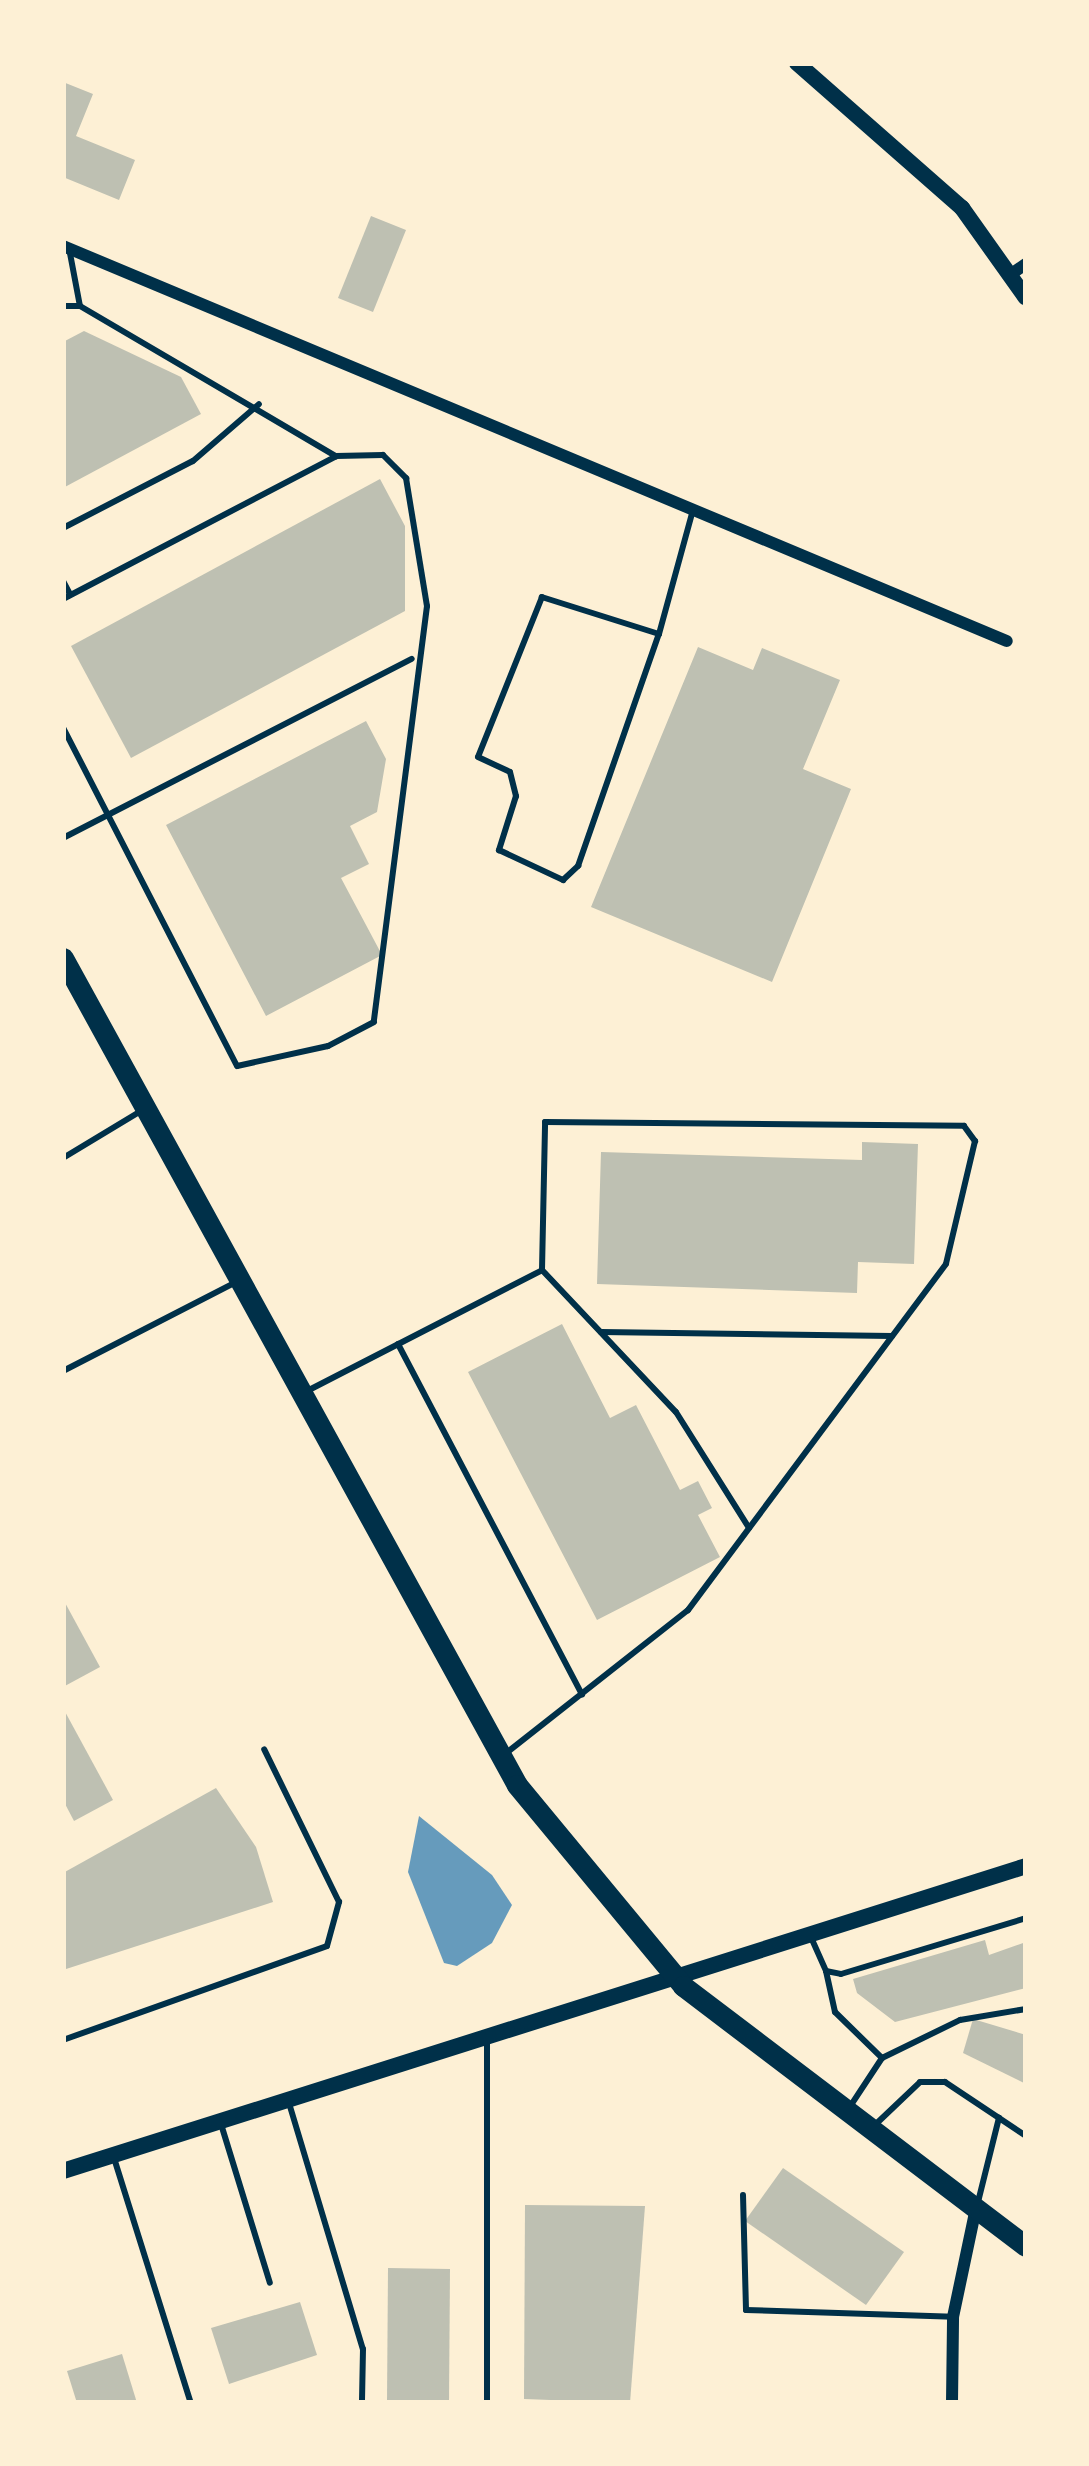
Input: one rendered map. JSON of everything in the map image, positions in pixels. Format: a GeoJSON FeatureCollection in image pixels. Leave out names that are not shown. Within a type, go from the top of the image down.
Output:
{"type":"FeatureCollection","features":[{"type":"Feature","properties":{"kind":"main road"},"geometry":{"type":"LineString","coordinates":[[63,958],[500,1758],[670,1971],[844,2114],[1026,2246]]}},
{"type":"Feature","properties":{"kind":"street"},"geometry":{"type":"LineString","coordinates":[[797,63],[962,208],[1026,298]]}},
{"type":"Feature","properties":{"kind":"street"},"geometry":{"type":"LineString","coordinates":[[66,247],[1007,641]]}},
{"type":"Feature","properties":{"kind":"street"},"geometry":{"type":"LineString","coordinates":[[1010,275],[1026,264]]}},
{"type":"Feature","properties":{"kind":"street"},"geometry":{"type":"LineString","coordinates":[[63,2171],[670,1971],[810,1934],[1026,1866]]}},
{"type":"Feature","properties":{"kind":"street"},"geometry":{"type":"LineString","coordinates":[[952,2403],[952,2317],[975,2212]]}},
{"type":"Feature","properties":{"kind":"lane"},"geometry":{"type":"LineString","coordinates":[[66,247],[80,306]]}},
{"type":"Feature","properties":{"kind":"lane"},"geometry":{"type":"LineString","coordinates":[[63,306],[80,306],[259,404],[337,456]]}},
{"type":"Feature","properties":{"kind":"lane"},"geometry":{"type":"LineString","coordinates":[[63,528],[193,461],[259,404]]}},
{"type":"Feature","properties":{"kind":"lane"},"geometry":{"type":"LineString","coordinates":[[63,581],[67,597],[337,456],[383,455],[406,478],[427,606],[412,659],[384,995],[374,1022],[328,1046],[237,1066],[63,728]]}},
{"type":"Feature","properties":{"kind":"lane"},"geometry":{"type":"LineString","coordinates":[[659,634],[542,597],[478,757],[510,772],[516,796],[499,850],[563,880],[578,866],[659,634],[693,510]]}},
{"type":"Feature","properties":{"kind":"lane"},"geometry":{"type":"LineString","coordinates":[[63,838],[412,659]]}},
{"type":"Feature","properties":{"kind":"lane"},"geometry":{"type":"LineString","coordinates":[[63,1158],[145,1109]]}},
{"type":"Feature","properties":{"kind":"lane"},"geometry":{"type":"LineString","coordinates":[[500,1758],[688,1610],[946,1264],[975,1141],[964,1126],[545,1122],[542,1270],[676,1412],[749,1528]]}},
{"type":"Feature","properties":{"kind":"lane"},"geometry":{"type":"LineString","coordinates":[[298,1395],[542,1270]]}},
{"type":"Feature","properties":{"kind":"lane"},"geometry":{"type":"LineString","coordinates":[[63,1371],[237,1281]]}},
{"type":"Feature","properties":{"kind":"lane"},"geometry":{"type":"LineString","coordinates":[[601,1332],[892,1336]]}},
{"type":"Feature","properties":{"kind":"lane"},"geometry":{"type":"LineString","coordinates":[[398,1344],[582,1695]]}},
{"type":"Feature","properties":{"kind":"lane"},"geometry":{"type":"LineString","coordinates":[[63,2040],[327,1946],[339,1902],[264,1749]]}},
{"type":"Feature","properties":{"kind":"lane"},"geometry":{"type":"LineString","coordinates":[[826,1971],[1026,1918]]}},
{"type":"Feature","properties":{"kind":"lane"},"geometry":{"type":"LineString","coordinates":[[810,1934],[826,1971],[835,2012],[882,2058]]}},
{"type":"Feature","properties":{"kind":"lane"},"geometry":{"type":"LineString","coordinates":[[844,2114],[882,2058],[959,2020],[1026,2009]]}},
{"type":"Feature","properties":{"kind":"lane"},"geometry":{"type":"LineString","coordinates":[[487,2032],[487,2403]]}},
{"type":"Feature","properties":{"kind":"lane"},"geometry":{"type":"LineString","coordinates":[[869,2133],[920,2082],[945,2082],[1026,2136]]}},
{"type":"Feature","properties":{"kind":"lane"},"geometry":{"type":"LineString","coordinates":[[288,2099],[363,2349],[362,2403]]}},
{"type":"Feature","properties":{"kind":"lane"},"geometry":{"type":"LineString","coordinates":[[975,2212],[999,2118]]}},
{"type":"Feature","properties":{"kind":"lane"},"geometry":{"type":"LineString","coordinates":[[220,2121],[271,2283]]}},
{"type":"Feature","properties":{"kind":"lane"},"geometry":{"type":"LineString","coordinates":[[113,2155],[191,2403]]}},
{"type":"Feature","properties":{"kind":"lane"},"geometry":{"type":"LineString","coordinates":[[743,2195],[746,2309],[952,2317]]}},
{"type":"Feature","properties":{"kind":"water"},"geometry":{"type":"Polygon","coordinates":[[[419,1816],[492,1875],[512,1905],[492,1943],[457,1966],[444,1963],[408,1872],[419,1816]]]}},
{"type":"Feature","properties":{"kind":"building"},"geometry":{"type":"Polygon","coordinates":[[[63,82],[93,94],[76,136],[135,160],[119,200],[63,177],[63,82]]]}},
{"type":"Feature","properties":{"kind":"building"},"geometry":{"type":"Polygon","coordinates":[[[371,216],[406,230],[373,312],[338,298],[371,216]]]}},
{"type":"Feature","properties":{"kind":"building"},"geometry":{"type":"Polygon","coordinates":[[[84,331],[181,377],[201,414],[63,488],[63,342],[84,331]]]}},
{"type":"Feature","properties":{"kind":"building"},"geometry":{"type":"Polygon","coordinates":[[[380,479],[405,526],[405,611],[131,758],[71,646],[380,479]]]}},
{"type":"Feature","properties":{"kind":"building"},"geometry":{"type":"Polygon","coordinates":[[[698,647],[753,670],[762,648],[840,680],[803,769],[851,789],[772,982],[591,907],[698,647]]]}},
{"type":"Feature","properties":{"kind":"building"},"geometry":{"type":"Polygon","coordinates":[[[366,721],[386,759],[377,812],[350,826],[369,864],[341,878],[382,955],[266,1016],[166,825],[366,721]]]}},
{"type":"Feature","properties":{"kind":"building"},"geometry":{"type":"Polygon","coordinates":[[[862,1142],[918,1144],[914,1264],[858,1262],[857,1293],[597,1284],[601,1152],[862,1160],[862,1142]]]}},
{"type":"Feature","properties":{"kind":"building"},"geometry":{"type":"Polygon","coordinates":[[[562,1324],[610,1418],[636,1405],[680,1490],[698,1481],[712,1508],[698,1515],[720,1557],[597,1620],[468,1372],[562,1324]]]}},
{"type":"Feature","properties":{"kind":"building"},"geometry":{"type":"Polygon","coordinates":[[[63,1599],[100,1667],[63,1687],[63,1599]]]}},
{"type":"Feature","properties":{"kind":"building"},"geometry":{"type":"Polygon","coordinates":[[[63,1708],[113,1800],[74,1821],[63,1800],[63,1708]]]}},
{"type":"Feature","properties":{"kind":"building"},"geometry":{"type":"Polygon","coordinates":[[[216,1788],[256,1847],[273,1902],[63,1970],[63,1873],[216,1788]]]}},
{"type":"Feature","properties":{"kind":"building"},"geometry":{"type":"Polygon","coordinates":[[[985,1940],[989,1955],[1026,1942],[1026,1988],[895,2022],[857,1993],[853,1979],[985,1940]]]}},
{"type":"Feature","properties":{"kind":"building"},"geometry":{"type":"Polygon","coordinates":[[[973,2019],[1026,2035],[1024,2083],[963,2053],[973,2019]]]}},
{"type":"Feature","properties":{"kind":"building"},"geometry":{"type":"Polygon","coordinates":[[[783,2168],[904,2252],[866,2305],[745,2221],[783,2168]]]}},
{"type":"Feature","properties":{"kind":"building"},"geometry":{"type":"Polygon","coordinates":[[[525,2205],[645,2206],[630,2403],[524,2399],[525,2205]]]}},
{"type":"Feature","properties":{"kind":"building"},"geometry":{"type":"Polygon","coordinates":[[[388,2268],[450,2269],[449,2403],[387,2403],[388,2268]]]}},
{"type":"Feature","properties":{"kind":"building"},"geometry":{"type":"Polygon","coordinates":[[[300,2302],[317,2355],[229,2384],[211,2328],[300,2302]]]}},
{"type":"Feature","properties":{"kind":"building"},"geometry":{"type":"Polygon","coordinates":[[[122,2354],[137,2403],[77,2403],[67,2371],[122,2354]]]}}]}
